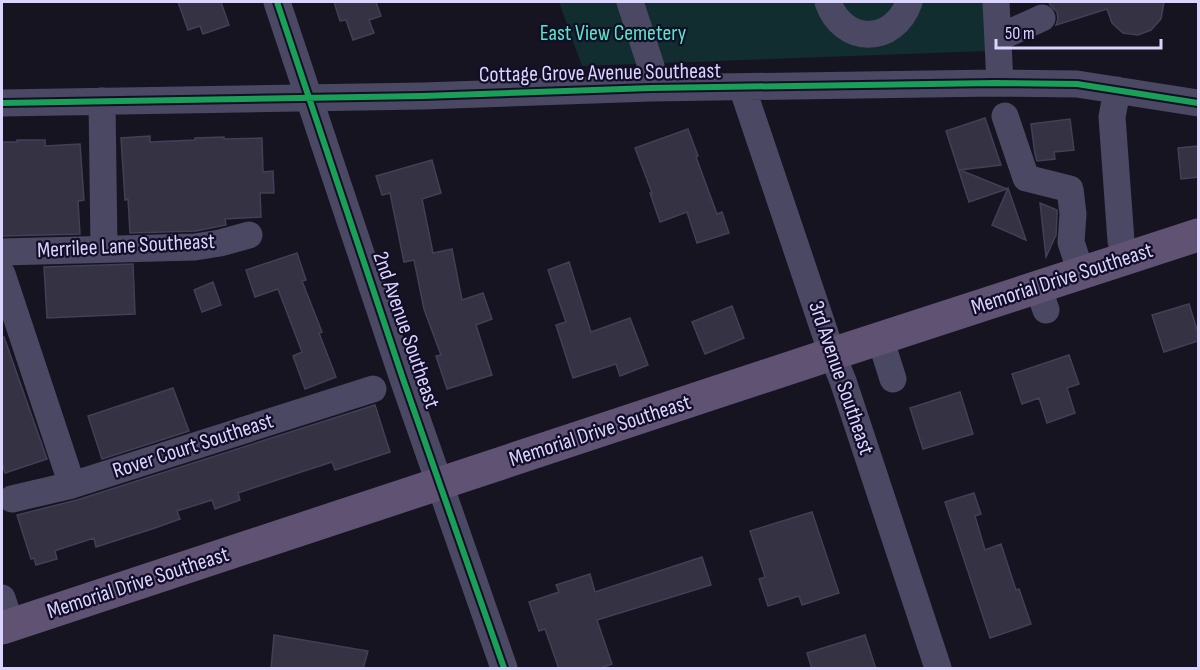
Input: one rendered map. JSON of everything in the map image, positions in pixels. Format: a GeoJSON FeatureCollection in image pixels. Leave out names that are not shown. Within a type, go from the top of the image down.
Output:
{"type":"FeatureCollection","features":[{"type":"Feature","properties":{"kind":"main road","name":"Memorial Drive Southeast"},"geometry":{"type":"LineString","coordinates":[[5,617],[440,484],[880,338],[1042,299],[1081,273],[1198,235]]}},
{"type":"Feature","properties":{"kind":"street","name":"2nd Avenue Southeast"},"geometry":{"type":"LineString","coordinates":[[277,2],[504,669]]}},
{"type":"Feature","properties":{"kind":"street"},"geometry":{"type":"LineString","coordinates":[[630,2],[651,66],[651,88]]}},
{"type":"Feature","properties":{"kind":"street"},"geometry":{"type":"LineString","coordinates":[[828,2],[837,19],[854,32],[868,35],[881,32],[897,23],[909,2]]}},
{"type":"Feature","properties":{"kind":"street"},"geometry":{"type":"LineString","coordinates":[[996,2],[1000,83]]}},
{"type":"Feature","properties":{"kind":"street"},"geometry":{"type":"LineString","coordinates":[[998,38],[1042,18]]}},
{"type":"Feature","properties":{"kind":"street","name":"Cottage Grove Avenue Southeast"},"geometry":{"type":"LineString","coordinates":[[2,103],[423,96],[651,88],[1000,83],[1077,84],[1198,103]]}},
{"type":"Feature","properties":{"kind":"street","name":"3rd Avenue Southeast"},"geometry":{"type":"LineString","coordinates":[[742,87],[938,669]]}},
{"type":"Feature","properties":{"kind":"street"},"geometry":{"type":"LineString","coordinates":[[1117,90],[1112,117],[1121,241],[1127,258]]}},
{"type":"Feature","properties":{"kind":"street"},"geometry":{"type":"LineString","coordinates":[[102,101],[105,249]]}},
{"type":"Feature","properties":{"kind":"street"},"geometry":{"type":"LineString","coordinates":[[1005,116],[1026,178],[1070,189],[1073,214],[1071,242],[1081,273]]}},
{"type":"Feature","properties":{"kind":"street","name":"Merrilee Lane Southeast"},"geometry":{"type":"LineString","coordinates":[[2,252],[195,247],[249,235]]}},
{"type":"Feature","properties":{"kind":"street"},"geometry":{"type":"LineString","coordinates":[[2,274],[72,485]]}},
{"type":"Feature","properties":{"kind":"street"},"geometry":{"type":"LineString","coordinates":[[880,338],[893,379]]}},
{"type":"Feature","properties":{"kind":"street","name":"Rover Court Southeast"},"geometry":{"type":"LineString","coordinates":[[12,499],[72,485],[373,389]]}},
{"type":"Feature","properties":{"kind":"green space","name":"East View Cemetery"},"geometry":{"type":"Polygon","coordinates":[[[559,2],[983,2],[987,51],[582,66],[559,2]]]}},
{"type":"Feature","properties":{"kind":"building"},"geometry":{"type":"Polygon","coordinates":[[[178,2],[221,2],[229,25],[203,34],[200,26],[188,30],[178,2]]]}},
{"type":"Feature","properties":{"kind":"building"},"geometry":{"type":"Polygon","coordinates":[[[334,2],[376,2],[381,16],[369,20],[374,33],[353,40],[346,20],[340,21],[334,2]]]}},
{"type":"Feature","properties":{"kind":"building"},"geometry":{"type":"Polygon","coordinates":[[[1049,2],[1164,2],[1161,19],[1151,30],[1138,35],[1123,33],[1112,23],[1107,9],[1056,25],[1057,12],[1049,2]]]}},
{"type":"Feature","properties":{"kind":"building"},"geometry":{"type":"Polygon","coordinates":[[[985,118],[1001,165],[960,170],[1007,189],[969,202],[946,131],[985,118]]]}},
{"type":"Feature","properties":{"kind":"building"},"geometry":{"type":"Polygon","coordinates":[[[1070,119],[1074,150],[1054,152],[1055,159],[1037,161],[1031,124],[1070,119]]]}},
{"type":"Feature","properties":{"kind":"building"},"geometry":{"type":"Polygon","coordinates":[[[688,129],[717,214],[722,212],[729,233],[697,243],[687,212],[660,222],[635,148],[688,129]]]}},
{"type":"Feature","properties":{"kind":"building"},"geometry":{"type":"Polygon","coordinates":[[[150,136],[150,142],[195,140],[195,138],[262,138],[263,172],[273,171],[274,193],[260,193],[261,217],[225,219],[226,225],[196,231],[130,233],[128,199],[125,200],[121,138],[150,136]]]}},
{"type":"Feature","properties":{"kind":"building"},"geometry":{"type":"Polygon","coordinates":[[[17,140],[45,140],[45,146],[80,144],[84,200],[78,201],[80,234],[2,236],[2,142],[17,142],[17,140]]]}},
{"type":"Feature","properties":{"kind":"building"},"geometry":{"type":"Polygon","coordinates":[[[1198,146],[1198,177],[1181,179],[1178,148],[1198,146]]]}},
{"type":"Feature","properties":{"kind":"building"},"geometry":{"type":"Polygon","coordinates":[[[432,160],[441,193],[422,199],[433,253],[452,249],[462,300],[483,293],[492,319],[476,325],[492,375],[447,389],[436,356],[441,355],[424,309],[414,260],[404,262],[390,193],[382,195],[376,176],[432,160]]]}},
{"type":"Feature","properties":{"kind":"building"},"geometry":{"type":"Polygon","coordinates":[[[1008,188],[1026,240],[992,225],[1008,188]]]}},
{"type":"Feature","properties":{"kind":"building"},"geometry":{"type":"Polygon","coordinates":[[[1040,203],[1057,210],[1056,235],[1046,257],[1040,203]]]}},
{"type":"Feature","properties":{"kind":"building"},"geometry":{"type":"Polygon","coordinates":[[[297,253],[306,280],[302,281],[322,332],[319,333],[336,377],[305,389],[293,356],[302,352],[278,289],[255,297],[246,270],[297,253]]]}},
{"type":"Feature","properties":{"kind":"building"},"geometry":{"type":"Polygon","coordinates":[[[569,262],[591,332],[630,318],[648,365],[620,376],[616,364],[573,378],[556,325],[566,322],[548,270],[569,262]]]}},
{"type":"Feature","properties":{"kind":"building"},"geometry":{"type":"Polygon","coordinates":[[[133,264],[135,314],[47,318],[44,267],[133,264]]]}},
{"type":"Feature","properties":{"kind":"building"},"geometry":{"type":"Polygon","coordinates":[[[213,282],[221,305],[202,312],[194,290],[213,282]]]}},
{"type":"Feature","properties":{"kind":"building"},"geometry":{"type":"Polygon","coordinates":[[[1189,304],[1198,333],[1198,341],[1164,352],[1152,315],[1189,304]]]}},
{"type":"Feature","properties":{"kind":"building"},"geometry":{"type":"Polygon","coordinates":[[[732,306],[744,338],[705,354],[692,322],[732,306]]]}},
{"type":"Feature","properties":{"kind":"building"},"geometry":{"type":"Polygon","coordinates":[[[4,337],[47,459],[5,473],[2,462],[2,338],[4,337]]]}},
{"type":"Feature","properties":{"kind":"building"},"geometry":{"type":"Polygon","coordinates":[[[1069,355],[1079,384],[1067,388],[1075,413],[1047,423],[1039,398],[1022,404],[1012,374],[1069,355]]]}},
{"type":"Feature","properties":{"kind":"building"},"geometry":{"type":"Polygon","coordinates":[[[173,388],[189,431],[102,459],[88,416],[173,388]]]}},
{"type":"Feature","properties":{"kind":"building"},"geometry":{"type":"Polygon","coordinates":[[[960,392],[973,434],[923,449],[910,408],[960,392]]]}},
{"type":"Feature","properties":{"kind":"building"},"geometry":{"type":"Polygon","coordinates":[[[375,405],[390,452],[335,470],[332,462],[301,472],[238,493],[240,500],[215,509],[212,500],[177,511],[180,519],[96,547],[94,538],[57,550],[55,551],[57,559],[36,565],[34,558],[31,559],[17,515],[77,500],[375,405]]]}},
{"type":"Feature","properties":{"kind":"building"},"geometry":{"type":"Polygon","coordinates":[[[974,493],[981,514],[975,516],[985,550],[1001,544],[1016,590],[1019,589],[1031,624],[990,638],[945,502],[974,493]]]}},
{"type":"Feature","properties":{"kind":"building"},"geometry":{"type":"Polygon","coordinates":[[[812,512],[839,593],[802,605],[799,596],[768,606],[759,579],[765,577],[750,531],[812,512]]]}},
{"type":"Feature","properties":{"kind":"building"},"geometry":{"type":"Polygon","coordinates":[[[702,557],[711,585],[597,620],[612,664],[598,669],[559,669],[545,629],[539,631],[529,602],[559,592],[556,585],[590,574],[595,592],[702,557]]]}},
{"type":"Feature","properties":{"kind":"building"},"geometry":{"type":"Polygon","coordinates":[[[274,635],[368,651],[363,669],[271,669],[274,635]]]}},
{"type":"Feature","properties":{"kind":"building"},"geometry":{"type":"Polygon","coordinates":[[[865,635],[876,669],[812,669],[807,653],[865,635]]]}},
{"type":"Feature","properties":{"kind":"cycle path"},"geometry":{"type":"LineString","coordinates":[[277,2],[403,379],[504,668]]}},
{"type":"Feature","properties":{"kind":"cycle path"},"geometry":{"type":"LineString","coordinates":[[2,103],[423,96],[651,88],[995,83],[1077,84],[1198,103]]}}]}
